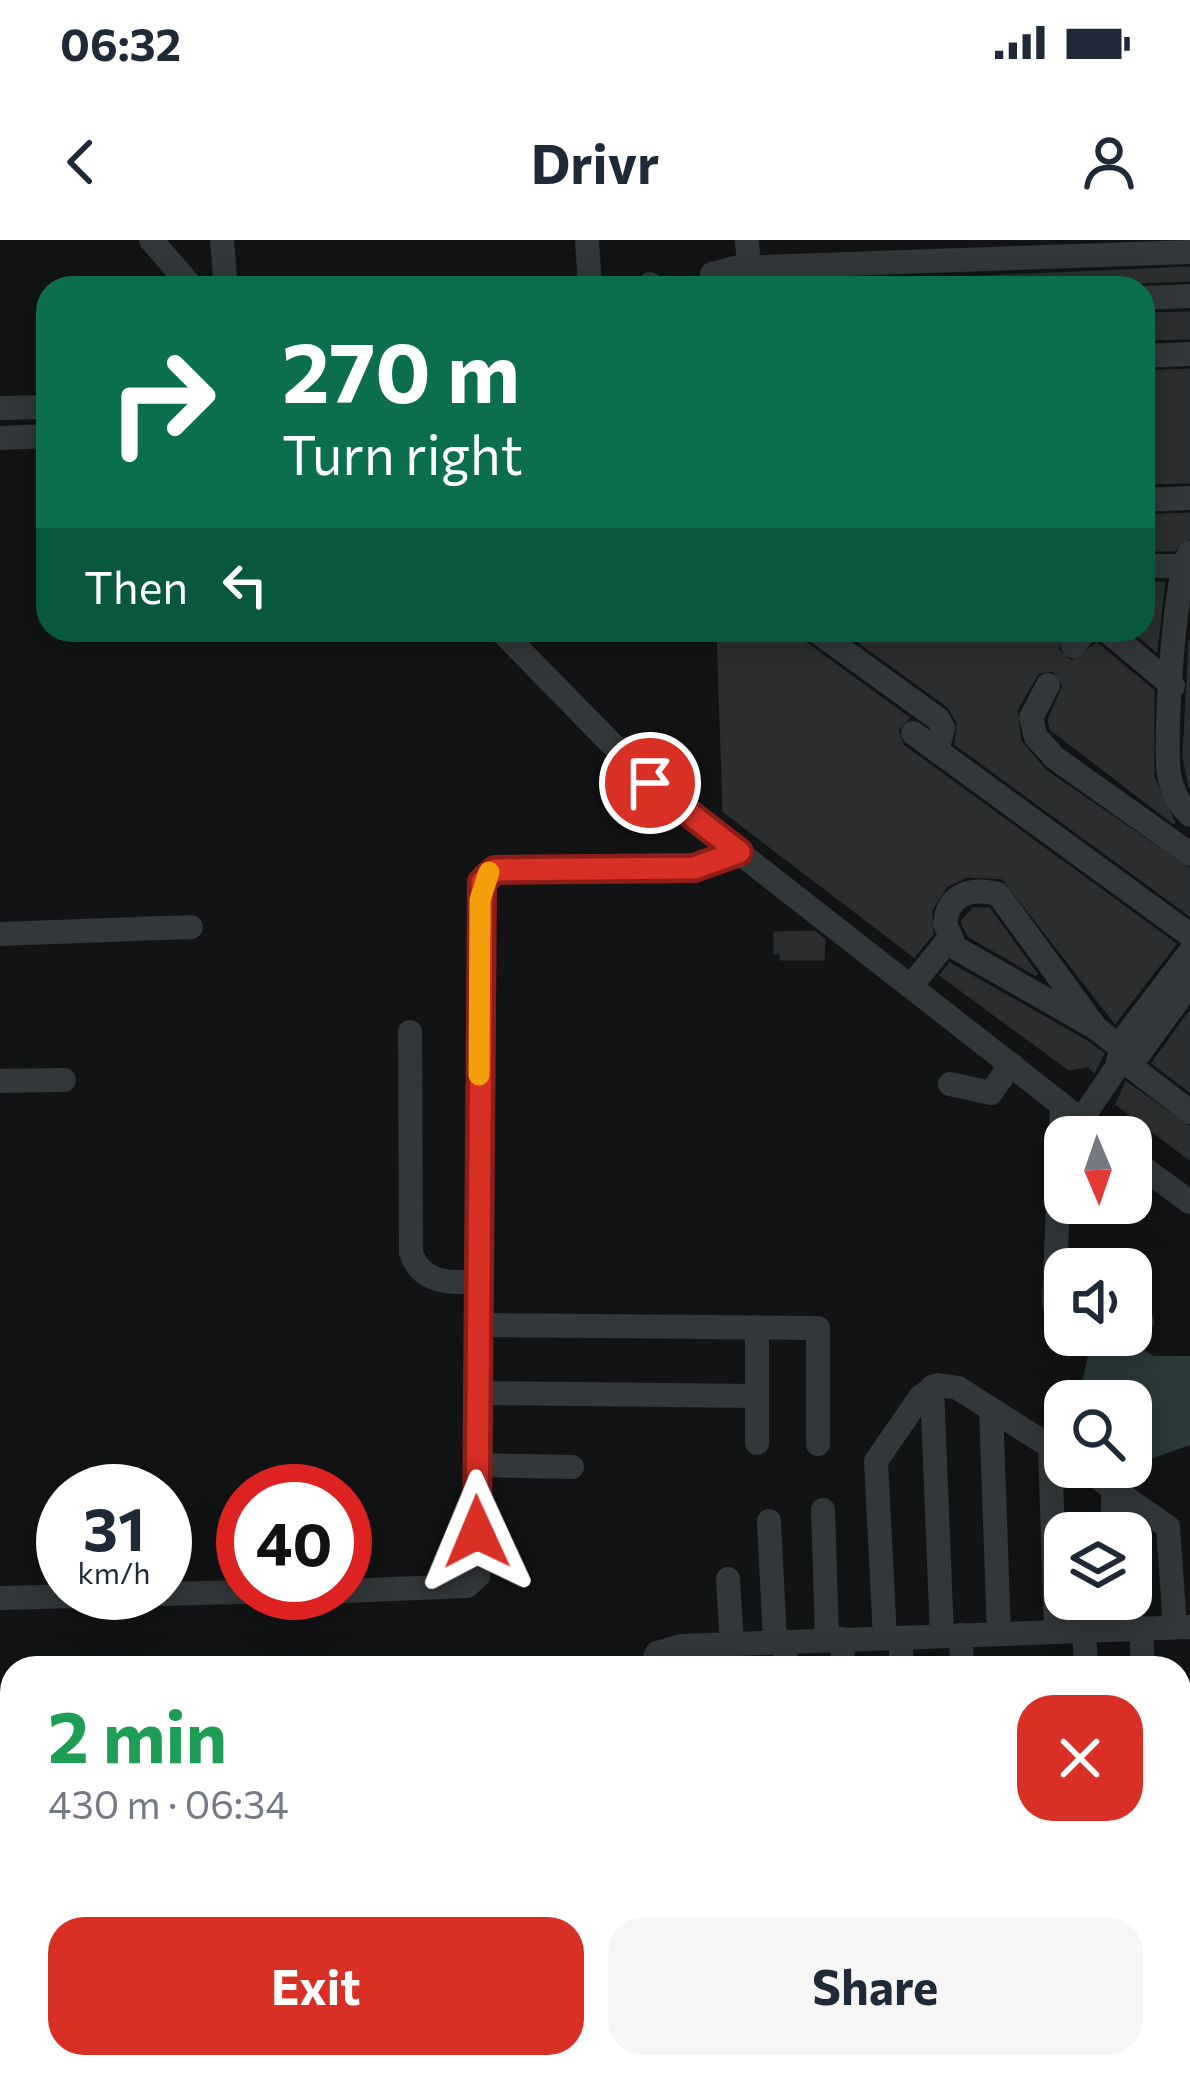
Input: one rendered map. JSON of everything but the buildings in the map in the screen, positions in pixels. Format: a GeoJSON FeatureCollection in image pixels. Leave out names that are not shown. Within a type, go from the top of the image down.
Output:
{"type":"FeatureCollection","features":[{"type":"Feature","properties":{"kind":"street"},"geometry":{"type":"LineString","coordinates":[[151,240],[182,276]]}},
{"type":"Feature","properties":{"kind":"street"},"geometry":{"type":"LineString","coordinates":[[222,240],[225,276]]}},
{"type":"Feature","properties":{"kind":"street"},"geometry":{"type":"LineString","coordinates":[[587,240],[589,276]]}},
{"type":"Feature","properties":{"kind":"street"},"geometry":{"type":"LineString","coordinates":[[747,240],[748,267]]}},
{"type":"Feature","properties":{"kind":"street"},"geometry":{"type":"LineString","coordinates":[[715,276],[718,270],[748,267],[990,250],[1190,252]]}},
{"type":"Feature","properties":{"kind":"street"},"geometry":{"type":"LineString","coordinates":[[1155,297],[1190,296]]}},
{"type":"Feature","properties":{"kind":"street"},"geometry":{"type":"LineString","coordinates":[[1155,355],[1190,354]]}},
{"type":"Feature","properties":{"kind":"street"},"geometry":{"type":"LineString","coordinates":[[0,408],[36,407]]}},
{"type":"Feature","properties":{"kind":"street"},"geometry":{"type":"LineString","coordinates":[[0,438],[36,436]]}},
{"type":"Feature","properties":{"kind":"street"},"geometry":{"type":"LineString","coordinates":[[1155,499],[1190,498]]}},
{"type":"Feature","properties":{"kind":"street"},"geometry":{"type":"LineString","coordinates":[[1155,564],[1186,559],[1173,686],[1170,778],[1177,800],[1190,815]]}},
{"type":"Feature","properties":{"kind":"street"},"geometry":{"type":"LineString","coordinates":[[511,642],[618,755],[1075,1116]]}},
{"type":"Feature","properties":{"kind":"street"},"geometry":{"type":"LineString","coordinates":[[831,642],[938,718],[943,728],[937,751]]}},
{"type":"Feature","properties":{"kind":"street"},"geometry":{"type":"LineString","coordinates":[[1120,642],[1173,686]]}},
{"type":"Feature","properties":{"kind":"street"},"geometry":{"type":"LineString","coordinates":[[1048,685],[1031,718],[1039,742],[1190,854]]}},
{"type":"Feature","properties":{"kind":"street"},"geometry":{"type":"LineString","coordinates":[[913,733],[1190,935]]}},
{"type":"Feature","properties":{"kind":"street"},"geometry":{"type":"LineString","coordinates":[[372,1590],[474,1582],[484,875],[495,870],[694,868],[739,852]]}},
{"type":"Feature","properties":{"kind":"street"},"geometry":{"type":"LineString","coordinates":[[911,986],[949,939],[946,912],[953,900],[965,892],[998,894],[1121,1059],[1190,1112]]}},
{"type":"Feature","properties":{"kind":"street"},"geometry":{"type":"LineString","coordinates":[[0,934],[191,927]]}},
{"type":"Feature","properties":{"kind":"street"},"geometry":{"type":"LineString","coordinates":[[949,939],[1096,1028]]}},
{"type":"Feature","properties":{"kind":"street"},"geometry":{"type":"LineString","coordinates":[[1059,1248],[1071,1113],[1121,1059],[1190,952]]}},
{"type":"Feature","properties":{"kind":"street"},"geometry":{"type":"LineString","coordinates":[[1121,1059],[1138,1055],[1187,994]]}},
{"type":"Feature","properties":{"kind":"street"},"geometry":{"type":"LineString","coordinates":[[410,1032],[412,1253],[416,1265],[436,1280],[476,1282]]}},
{"type":"Feature","properties":{"kind":"street"},"geometry":{"type":"LineString","coordinates":[[950,1084],[991,1093],[1011,1064]]}},
{"type":"Feature","properties":{"kind":"street"},"geometry":{"type":"LineString","coordinates":[[0,1081],[64,1081]]}},
{"type":"Feature","properties":{"kind":"street"},"geometry":{"type":"LineString","coordinates":[[1152,1174],[1190,1202]]}},
{"type":"Feature","properties":{"kind":"street"},"geometry":{"type":"LineString","coordinates":[[476,1324],[818,1328],[818,1444]]}},
{"type":"Feature","properties":{"kind":"street"},"geometry":{"type":"LineString","coordinates":[[757,1327],[757,1443]]}},
{"type":"Feature","properties":{"kind":"street"},"geometry":{"type":"LineString","coordinates":[[932,1387],[958,1388],[1044,1442]]}},
{"type":"Feature","properties":{"kind":"street"},"geometry":{"type":"LineString","coordinates":[[932,1387],[952,1635],[958,1656]]}},
{"type":"Feature","properties":{"kind":"street"},"geometry":{"type":"LineString","coordinates":[[898,1656],[876,1461],[932,1387]]}},
{"type":"Feature","properties":{"kind":"street"},"geometry":{"type":"LineString","coordinates":[[476,1393],[757,1396]]}},
{"type":"Feature","properties":{"kind":"street"},"geometry":{"type":"LineString","coordinates":[[991,1409],[999,1634]]}},
{"type":"Feature","properties":{"kind":"street"},"geometry":{"type":"LineString","coordinates":[[477,1465],[572,1467]]}},
{"type":"Feature","properties":{"kind":"street"},"geometry":{"type":"LineString","coordinates":[[1056,1632],[1058,1488]]}},
{"type":"Feature","properties":{"kind":"street"},"geometry":{"type":"LineString","coordinates":[[659,1656],[663,1649],[723,1652],[780,1641],[1183,1627],[1168,1527],[1116,1488]]}},
{"type":"Feature","properties":{"kind":"street"},"geometry":{"type":"LineString","coordinates":[[824,1510],[839,1656]]}},
{"type":"Feature","properties":{"kind":"street"},"geometry":{"type":"LineString","coordinates":[[769,1521],[783,1656]]}},
{"type":"Feature","properties":{"kind":"street"},"geometry":{"type":"LineString","coordinates":[[723,1652],[728,1579]]}},
{"type":"Feature","properties":{"kind":"street"},"geometry":{"type":"LineString","coordinates":[[0,1598],[216,1593]]}},
{"type":"Feature","properties":{"kind":"street"},"geometry":{"type":"LineString","coordinates":[[1113,1620],[1113,1629]]}},
{"type":"Feature","properties":{"kind":"street"},"geometry":{"type":"LineString","coordinates":[[1141,1628],[1142,1656]]}},
{"type":"Feature","properties":{"kind":"street"},"geometry":{"type":"LineString","coordinates":[[1084,1630],[1085,1656]]}},
{"type":"Feature","properties":{"kind":"shaded area"},"geometry":{"type":"Polygon","coordinates":[[[1088,1356],[1190,1356],[1190,1445],[1152,1459],[1152,1380],[1083,1380],[1088,1356]]]}},
{"type":"Feature","properties":{"kind":"slow traffic"},"geometry":{"type":"LineString","coordinates":[[479,1075],[480,900],[484,875],[489,872]]}},
{"type":"Feature","properties":{"kind":"route"},"geometry":{"type":"LineString","coordinates":[[477,1532],[482,882],[484,875],[495,870],[694,868],[739,852],[650,783]]}}]}
